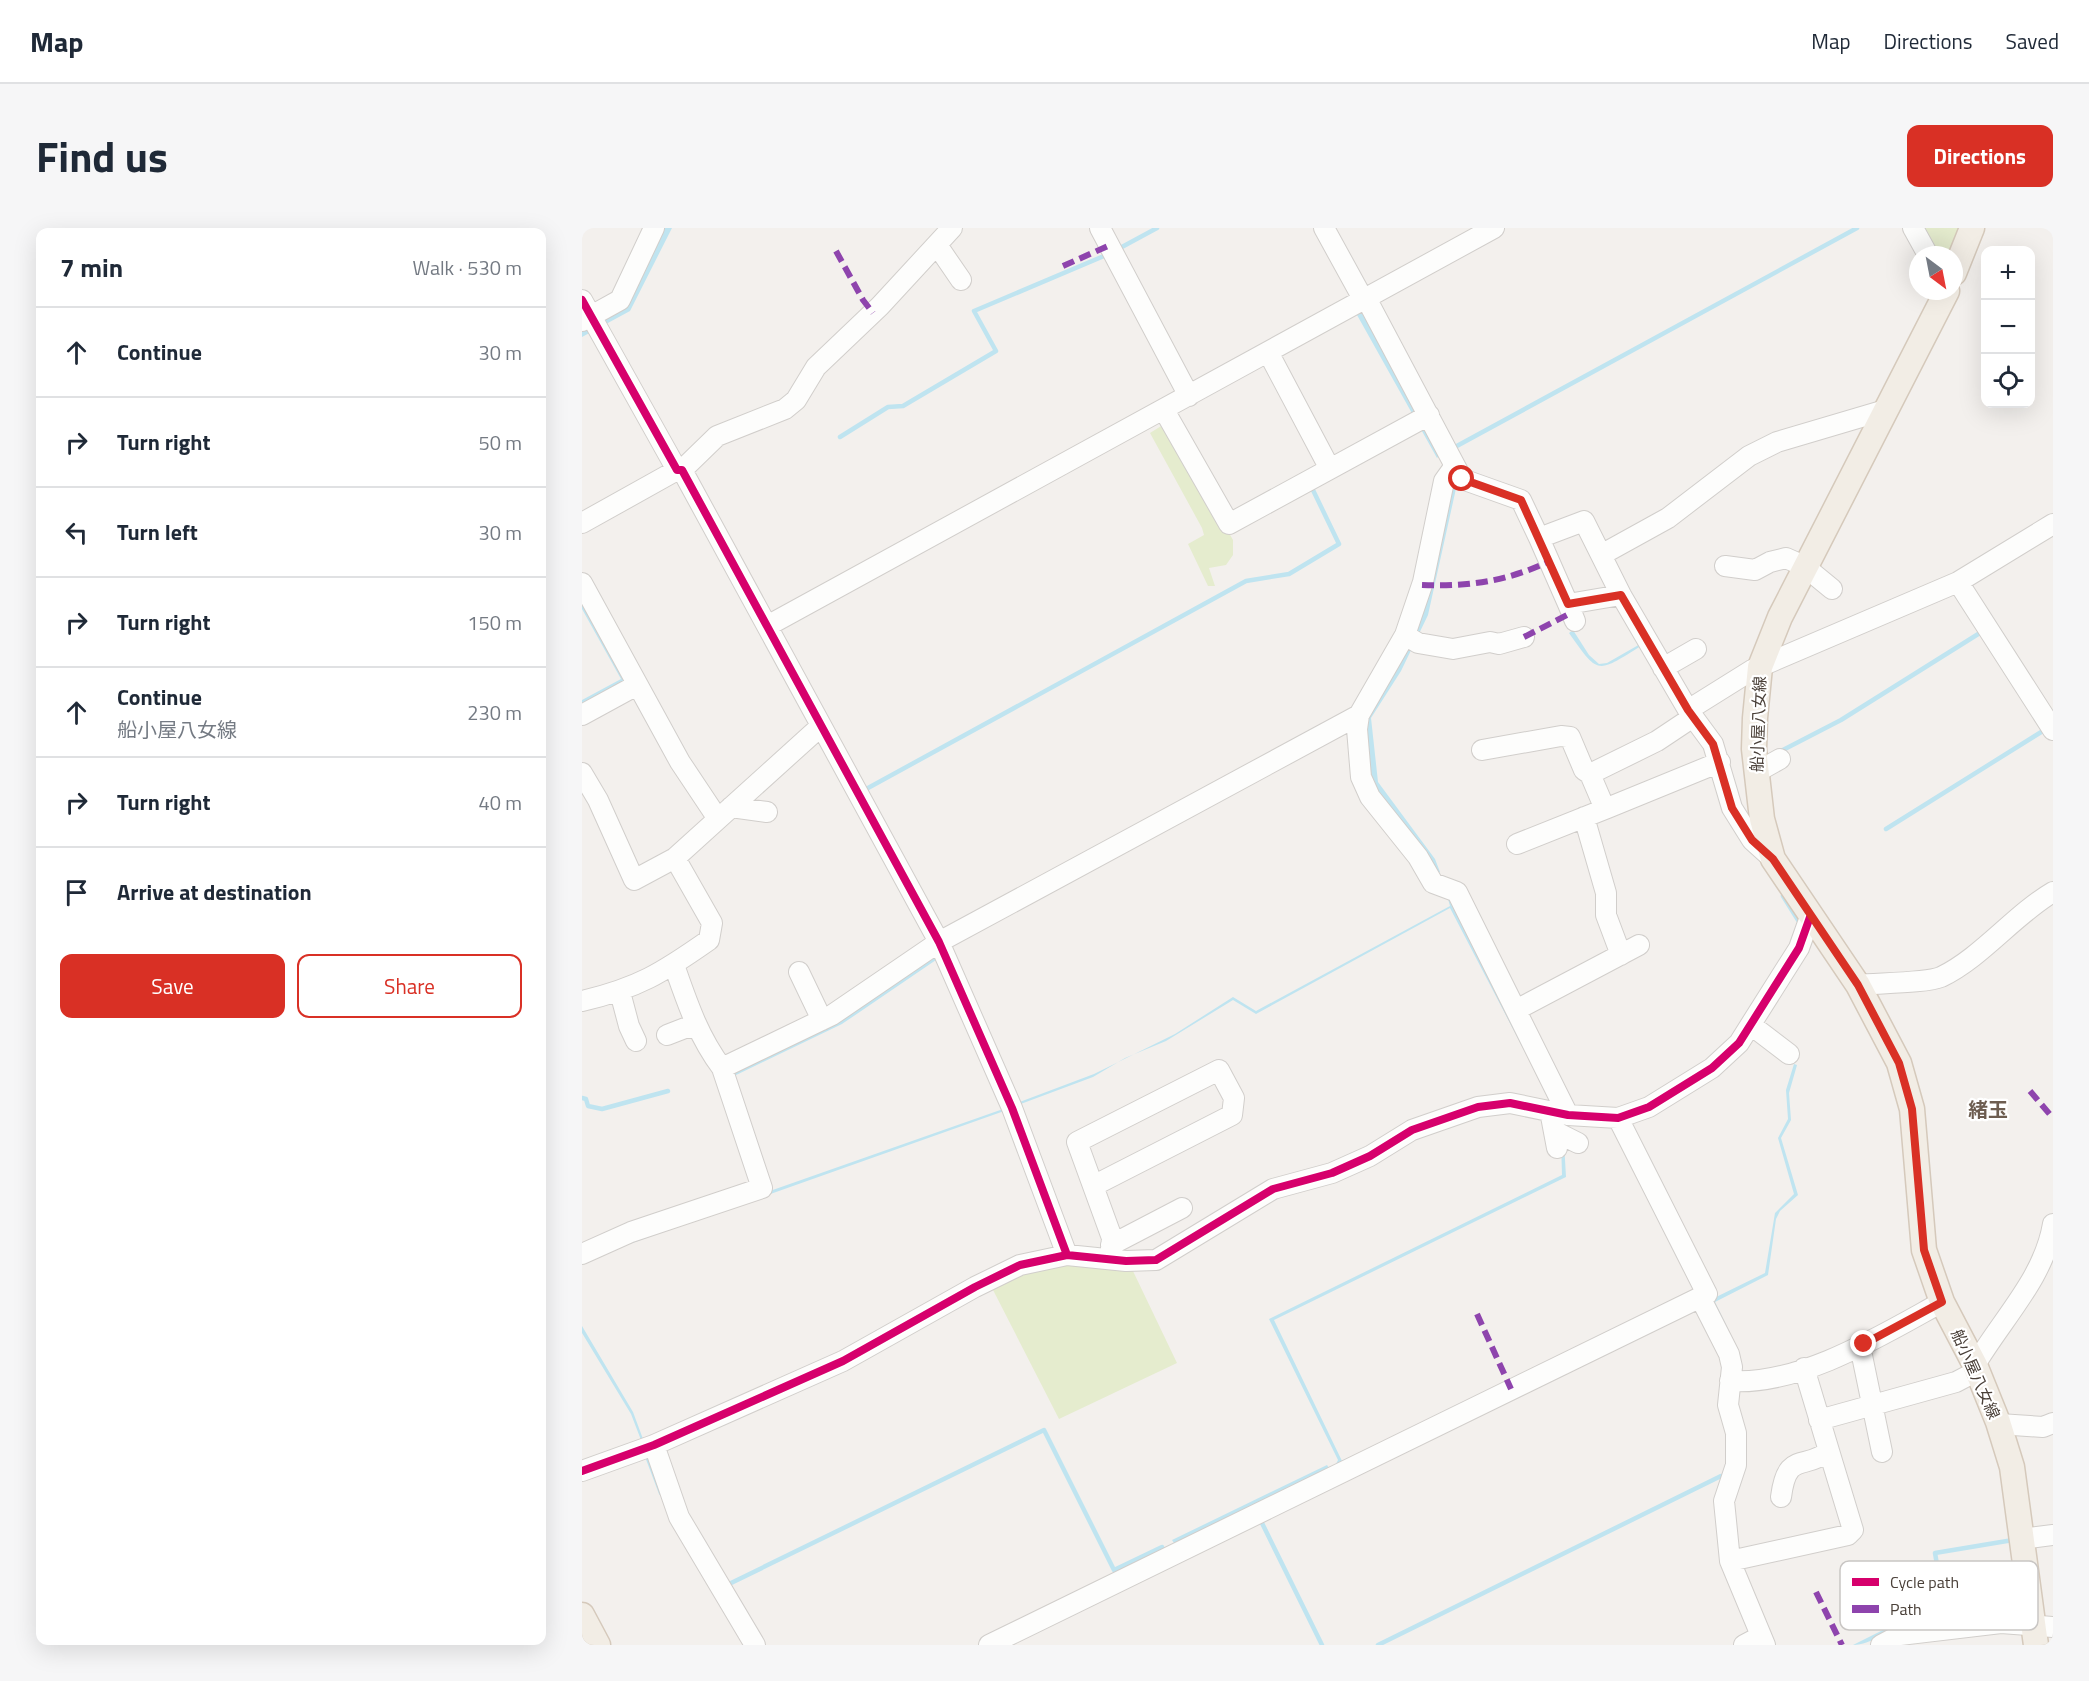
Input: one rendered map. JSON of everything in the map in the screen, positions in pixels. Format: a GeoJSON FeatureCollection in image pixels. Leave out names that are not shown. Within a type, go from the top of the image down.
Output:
{"type":"FeatureCollection","features":[{"type":"Feature","properties":{"kind":"main road"},"geometry":{"type":"LineString","coordinates":[[1963,250],[1972,228]]}},
{"type":"Feature","properties":{"kind":"main road","name":"船小屋八女線"},"geometry":{"type":"LineString","coordinates":[[1942,300],[1804,566],[1760,667],[1754,749],[1755,773],[1762,819],[1773,859],[1858,985],[1899,1063],[1912,1109],[1924,1250],[1942,1302],[1976,1368],[1999,1424],[2012,1467],[2026,1561]]}},
{"type":"Feature","properties":{"kind":"main road"},"geometry":{"type":"LineString","coordinates":[[582,1615],[598,1645]]}},
{"type":"Feature","properties":{"kind":"street"},"geometry":{"type":"LineString","coordinates":[[654,228],[620,300],[589,317],[769,625],[821,726],[939,942],[1012,1108],[1068,1255]]}},
{"type":"Feature","properties":{"kind":"street"},"geometry":{"type":"LineString","coordinates":[[1100,228],[1189,396]]}},
{"type":"Feature","properties":{"kind":"street"},"geometry":{"type":"LineString","coordinates":[[1324,228],[1429,415],[1462,479],[1521,500],[1571,612],[1621,595]]}},
{"type":"Feature","properties":{"kind":"street"},"geometry":{"type":"LineString","coordinates":[[769,625],[1494,228]]}},
{"type":"Feature","properties":{"kind":"street"},"geometry":{"type":"LineString","coordinates":[[1913,228],[1923,246]]}},
{"type":"Feature","properties":{"kind":"street"},"geometry":{"type":"LineString","coordinates":[[582,523],[680,470],[717,436],[785,409],[796,400],[816,368],[880,306],[943,234],[960,280]]}},
{"type":"Feature","properties":{"kind":"street"},"geometry":{"type":"LineString","coordinates":[[1268,352],[1330,469]]}},
{"type":"Feature","properties":{"kind":"street"},"geometry":{"type":"LineString","coordinates":[[1164,410],[1229,524],[1429,415]]}},
{"type":"Feature","properties":{"kind":"street"},"geometry":{"type":"LineString","coordinates":[[1601,555],[1668,518],[1749,456],[1777,442],[1885,410]]}},
{"type":"Feature","properties":{"kind":"street"},"geometry":{"type":"LineString","coordinates":[[1454,467],[1444,481],[1424,582],[1405,635],[1359,715],[1357,729],[1362,777],[1370,797],[1418,857],[1433,883],[1457,892],[1516,1010],[1559,1113],[1555,1139],[1578,1143]]}},
{"type":"Feature","properties":{"kind":"street"},"geometry":{"type":"LineString","coordinates":[[1539,538],[1584,521],[1621,595],[1663,668],[1713,744],[1732,808],[1752,840],[1773,859]]}},
{"type":"Feature","properties":{"kind":"street"},"geometry":{"type":"LineString","coordinates":[[1590,774],[1657,741],[1691,713],[1760,667],[1958,582],[2053,524]]}},
{"type":"Feature","properties":{"kind":"street"},"geometry":{"type":"LineString","coordinates":[[1725,566],[1755,570],[1770,562],[1786,558],[1804,566],[1832,589]]}},
{"type":"Feature","properties":{"kind":"street"},"geometry":{"type":"LineString","coordinates":[[1958,582],[2053,730]]}},
{"type":"Feature","properties":{"kind":"street"},"geometry":{"type":"LineString","coordinates":[[582,583],[680,762],[725,813],[767,812]]}},
{"type":"Feature","properties":{"kind":"street"},"geometry":{"type":"LineString","coordinates":[[1405,635],[1418,643],[1453,649],[1490,642],[1499,644],[1524,637]]}},
{"type":"Feature","properties":{"kind":"street"},"geometry":{"type":"LineString","coordinates":[[1663,668],[1696,649]]}},
{"type":"Feature","properties":{"kind":"street"},"geometry":{"type":"LineString","coordinates":[[582,715],[637,685]]}},
{"type":"Feature","properties":{"kind":"street"},"geometry":{"type":"LineString","coordinates":[[722,1068],[822,1020],[939,942],[1359,715]]}},
{"type":"Feature","properties":{"kind":"street"},"geometry":{"type":"LineString","coordinates":[[582,773],[598,800],[634,880],[675,858],[821,726]]}},
{"type":"Feature","properties":{"kind":"street"},"geometry":{"type":"LineString","coordinates":[[1482,750],[1561,736],[1570,737],[1584,770],[1590,774],[1605,809]]}},
{"type":"Feature","properties":{"kind":"street"},"geometry":{"type":"LineString","coordinates":[[1755,773],[1780,759]]}},
{"type":"Feature","properties":{"kind":"street"},"geometry":{"type":"LineString","coordinates":[[1517,844],[1720,762]]}},
{"type":"Feature","properties":{"kind":"street"},"geometry":{"type":"LineString","coordinates":[[1584,817],[1606,893],[1606,915],[1621,955]]}},
{"type":"Feature","properties":{"kind":"street"},"geometry":{"type":"LineString","coordinates":[[582,1001],[620,992],[674,965],[709,940],[712,923],[675,858]]}},
{"type":"Feature","properties":{"kind":"street"},"geometry":{"type":"LineString","coordinates":[[1858,985],[1940,978],[1958,967],[2037,901],[2053,892]]}},
{"type":"Feature","properties":{"kind":"street"},"geometry":{"type":"LineString","coordinates":[[582,1471],[654,1445],[843,1361],[975,1287],[1020,1265],[1068,1255],[1110,1252],[1156,1260],[1273,1189],[1332,1173],[1370,1156],[1412,1130],[1478,1107],[1510,1103],[1559,1113],[1618,1118],[1649,1107],[1712,1068],[1739,1043],[1799,948],[1810,917]]}},
{"type":"Feature","properties":{"kind":"street"},"geometry":{"type":"LineString","coordinates":[[1516,1010],[1639,945]]}},
{"type":"Feature","properties":{"kind":"street"},"geometry":{"type":"LineString","coordinates":[[582,1254],[631,1232],[762,1188],[722,1068],[696,1028],[674,965]]}},
{"type":"Feature","properties":{"kind":"street"},"geometry":{"type":"LineString","coordinates":[[799,972],[822,1020]]}},
{"type":"Feature","properties":{"kind":"street"},"geometry":{"type":"LineString","coordinates":[[620,992],[629,1026],[636,1041]]}},
{"type":"Feature","properties":{"kind":"street"},"geometry":{"type":"LineString","coordinates":[[667,1035],[685,1028],[696,1028]]}},
{"type":"Feature","properties":{"kind":"street"},"geometry":{"type":"LineString","coordinates":[[1749,1028],[1787,1058]]}},
{"type":"Feature","properties":{"kind":"street"},"geometry":{"type":"LineString","coordinates":[[1093,1186],[1232,1114],[1234,1098],[1219,1070],[1077,1142],[1093,1186],[1112,1238],[1110,1252]]}},
{"type":"Feature","properties":{"kind":"street"},"geometry":{"type":"LineString","coordinates":[[989,1645],[1707,1294],[1618,1118]]}},
{"type":"Feature","properties":{"kind":"street"},"geometry":{"type":"LineString","coordinates":[[1110,1252],[1182,1208]]}},
{"type":"Feature","properties":{"kind":"street"},"geometry":{"type":"LineString","coordinates":[[1819,1420],[1956,1382],[1976,1368],[2036,1270],[2051,1236],[2053,1224]]}},
{"type":"Feature","properties":{"kind":"street"},"geometry":{"type":"LineString","coordinates":[[1701,1297],[1729,1354],[1732,1367],[1728,1405],[1736,1433],[1736,1465],[1724,1501],[1730,1561],[1757,1642]]}},
{"type":"Feature","properties":{"kind":"street"},"geometry":{"type":"LineString","coordinates":[[1730,1381],[1751,1383],[1804,1368],[1860,1346],[1942,1302]]}},
{"type":"Feature","properties":{"kind":"street"},"geometry":{"type":"LineString","coordinates":[[1860,1346],[1875,1405],[1882,1452]]}},
{"type":"Feature","properties":{"kind":"street"},"geometry":{"type":"LineString","coordinates":[[1730,1561],[1848,1535],[1852,1530],[1804,1368]]}},
{"type":"Feature","properties":{"kind":"street"},"geometry":{"type":"LineString","coordinates":[[1999,1424],[2043,1427],[2053,1423]]}},
{"type":"Feature","properties":{"kind":"street"},"geometry":{"type":"LineString","coordinates":[[654,1445],[679,1518],[755,1645]]}},
{"type":"Feature","properties":{"kind":"street"},"geometry":{"type":"LineString","coordinates":[[1781,1497],[1783,1482],[1790,1468],[1799,1462],[1823,1456],[1829,1451]]}},
{"type":"Feature","properties":{"kind":"street"},"geometry":{"type":"LineString","coordinates":[[2021,1539],[2053,1535]]}},
{"type":"Feature","properties":{"kind":"street"},"geometry":{"type":"LineString","coordinates":[[1881,1645],[1900,1635],[1939,1630]]}},
{"type":"Feature","properties":{"kind":"green space"},"geometry":{"type":"Polygon","coordinates":[[[1923,228],[1966,228],[1958,246],[1933,246],[1923,228]]]}},
{"type":"Feature","properties":{"kind":"green space"},"geometry":{"type":"Polygon","coordinates":[[[1166,423],[1233,540],[1233,555],[1226,565],[1209,568],[1215,586],[1208,586],[1188,544],[1204,535],[1202,528],[1150,433],[1166,423]]]}},
{"type":"Feature","properties":{"kind":"green space"},"geometry":{"type":"Polygon","coordinates":[[[1059,1261],[1132,1269],[1177,1363],[1059,1419],[992,1288],[1002,1280],[1059,1261]]]}},
{"type":"Feature","properties":{"kind":"water"},"geometry":{"type":"Polygon","coordinates":[[[662,228],[672,228],[630,311],[582,337],[582,328],[625,305],[662,228]]]}},
{"type":"Feature","properties":{"kind":"water"},"geometry":{"type":"Polygon","coordinates":[[[1364,311],[1441,454],[1437,458],[1357,315],[1364,311]]]}},
{"type":"Feature","properties":{"kind":"water"},"geometry":{"type":"Polygon","coordinates":[[[1450,483],[1457,484],[1428,615],[1401,671],[1371,718],[1378,782],[1435,859],[1440,872],[1436,874],[1423,850],[1373,785],[1366,735],[1367,714],[1397,669],[1422,617],[1450,483]]]}},
{"type":"Feature","properties":{"kind":"water"},"geometry":{"type":"Polygon","coordinates":[[[582,600],[626,681],[582,705],[582,700],[621,679],[582,609],[582,600]]]}},
{"type":"Feature","properties":{"kind":"water"},"geometry":{"type":"Polygon","coordinates":[[[1573,630],[1589,655],[1599,664],[1607,663],[1642,643],[1641,646],[1615,661],[1600,666],[1593,663],[1579,647],[1569,633],[1573,630]]]}},
{"type":"Feature","properties":{"kind":"water"},"geometry":{"type":"Polygon","coordinates":[[[1452,897],[1550,1100],[1450,908],[1256,1014],[1233,1000],[1166,1041],[1134,1054],[1175,1034],[1233,997],[1256,1011],[1450,906],[1448,899],[1452,897]]]}},
{"type":"Feature","properties":{"kind":"water"},"geometry":{"type":"Polygon","coordinates":[[[1118,1062],[1093,1077],[1018,1105],[1017,1103],[1094,1074],[1118,1062]]]}},
{"type":"Feature","properties":{"kind":"water"},"geometry":{"type":"Polygon","coordinates":[[[1794,1064],[1797,1065],[1789,1093],[1791,1120],[1781,1138],[1798,1195],[1780,1211],[1776,1219],[1768,1275],[1715,1302],[1733,1339],[1730,1340],[1710,1300],[1765,1273],[1775,1213],[1794,1194],[1778,1138],[1788,1119],[1786,1090],[1794,1064]]]}},
{"type":"Feature","properties":{"kind":"water"},"geometry":{"type":"Polygon","coordinates":[[[1006,1108],[1007,1110],[621,1247],[619,1244],[1006,1108]]]}},
{"type":"Feature","properties":{"kind":"water"},"geometry":{"type":"Polygon","coordinates":[[[1561,1142],[1564,1142],[1566,1177],[1274,1320],[1342,1461],[1336,1464],[1338,1460],[1269,1319],[1562,1175],[1561,1142]]]}},
{"type":"Feature","properties":{"kind":"water"},"geometry":{"type":"Polygon","coordinates":[[[582,1326],[633,1412],[643,1439],[641,1440],[631,1414],[582,1333],[582,1326]]]}},
{"type":"Feature","properties":{"kind":"water"},"geometry":{"type":"Polygon","coordinates":[[[1327,1465],[1329,1468],[1174,1543],[1172,1540],[1327,1465]]]}},
{"type":"Feature","properties":{"kind":"water"},"geometry":{"type":"Polygon","coordinates":[[[1883,1630],[1891,1630],[1866,1643],[1853,1645],[1883,1630]]]}},
{"type":"Feature","properties":{"kind":"waterway"},"geometry":{"type":"LineString","coordinates":[[1122,252],[1120,248],[1157,228]]}},
{"type":"Feature","properties":{"kind":"waterway"},"geometry":{"type":"LineString","coordinates":[[1455,447],[1857,228]]}},
{"type":"Feature","properties":{"kind":"waterway"},"geometry":{"type":"LineString","coordinates":[[840,437],[888,407],[903,406],[996,351],[974,311],[1104,256]]}},
{"type":"Feature","properties":{"kind":"waterway"},"geometry":{"type":"LineString","coordinates":[[868,788],[1246,581],[1289,574],[1339,544],[1312,488]]}},
{"type":"Feature","properties":{"kind":"waterway"},"geometry":{"type":"LineString","coordinates":[[1779,752],[1841,720],[1983,631]]}},
{"type":"Feature","properties":{"kind":"waterway"},"geometry":{"type":"LineString","coordinates":[[1886,829],[2046,729]]}},
{"type":"Feature","properties":{"kind":"waterway"},"geometry":{"type":"LineString","coordinates":[[1783,896],[1798,920]]}},
{"type":"Feature","properties":{"kind":"waterway"},"geometry":{"type":"LineString","coordinates":[[731,1075],[841,1022],[938,956]]}},
{"type":"Feature","properties":{"kind":"waterway"},"geometry":{"type":"LineString","coordinates":[[582,1098],[586,1099],[588,1106],[602,1109],[668,1091]]}},
{"type":"Feature","properties":{"kind":"waterway"},"geometry":{"type":"LineString","coordinates":[[729,1584],[1044,1430],[1114,1570],[1162,1547]]}},
{"type":"Feature","properties":{"kind":"waterway"},"geometry":{"type":"LineString","coordinates":[[646,1453],[661,1493]]}},
{"type":"Feature","properties":{"kind":"waterway"},"geometry":{"type":"LineString","coordinates":[[1378,1645],[1721,1476]]}},
{"type":"Feature","properties":{"kind":"waterway"},"geometry":{"type":"LineString","coordinates":[[1260,1519],[1322,1645]]}},
{"type":"Feature","properties":{"kind":"waterway"},"geometry":{"type":"LineString","coordinates":[[1936,1561],[1935,1553],[2013,1540]]}},
{"type":"Feature","properties":{"kind":"marked path"},"geometry":{"type":"LineString","coordinates":[[1063,266],[1108,246]]}},
{"type":"Feature","properties":{"kind":"marked path"},"geometry":{"type":"LineString","coordinates":[[836,251],[863,300],[873,313]]}},
{"type":"Feature","properties":{"kind":"marked path"},"geometry":{"type":"LineString","coordinates":[[1422,585],[1472,584],[1503,578],[1550,561]]}},
{"type":"Feature","properties":{"kind":"marked path"},"geometry":{"type":"LineString","coordinates":[[1524,637],[1571,613]]}},
{"type":"Feature","properties":{"kind":"marked path"},"geometry":{"type":"LineString","coordinates":[[2030,1091],[2053,1118]]}},
{"type":"Feature","properties":{"kind":"marked path"},"geometry":{"type":"LineString","coordinates":[[1477,1314],[1511,1389]]}},
{"type":"Feature","properties":{"kind":"marked path"},"geometry":{"type":"LineString","coordinates":[[1816,1592],[1842,1645]]}},
{"type":"Feature","properties":{"kind":"cycle path"},"geometry":{"type":"LineString","coordinates":[[582,300],[677,470],[682,470],[939,942],[1012,1108],[1067,1255]]}},
{"type":"Feature","properties":{"kind":"cycle path"},"geometry":{"type":"LineString","coordinates":[[582,1471],[654,1445],[843,1361],[975,1287],[1020,1265],[1067,1255],[1126,1261],[1156,1260],[1273,1189],[1332,1173],[1370,1156],[1412,1130],[1478,1107],[1510,1103],[1568,1115],[1618,1118],[1649,1107],[1712,1068],[1739,1043],[1799,948],[1810,917]]}},
{"type":"Feature","properties":{"kind":"district","name":"緒玉"},"geometry":{"type":"Point","coordinates":[1988,1109]}},
{"type":"Feature","properties":{"kind":"route"},"geometry":{"type":"LineString","coordinates":[[1462,479],[1521,500],[1568,604],[1621,595],[1688,710],[1713,744],[1732,808],[1752,840],[1773,859],[1858,985],[1899,1063],[1912,1109],[1924,1250],[1942,1302],[1864,1344]]}}]}
